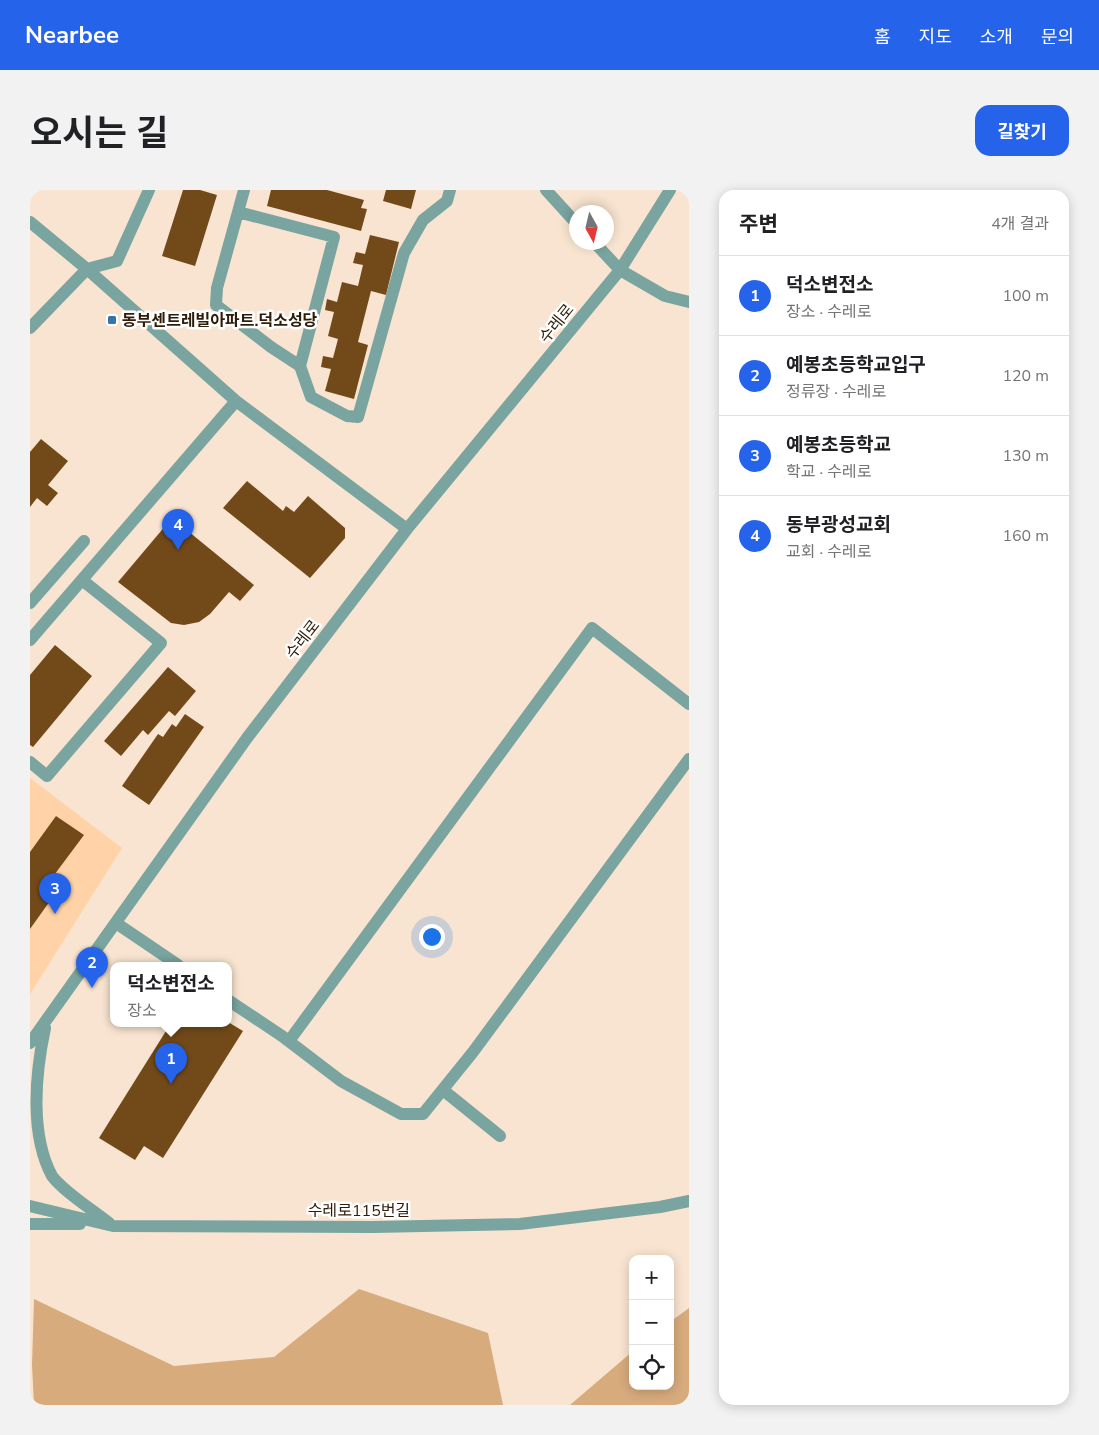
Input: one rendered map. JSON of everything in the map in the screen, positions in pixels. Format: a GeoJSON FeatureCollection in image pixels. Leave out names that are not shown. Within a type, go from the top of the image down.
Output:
{"type":"FeatureCollection","features":[{"type":"Feature","properties":{"kind":"street"},"geometry":{"type":"LineString","coordinates":[[30,328],[87,269],[117,261],[149,190]]}},
{"type":"Feature","properties":{"kind":"street"},"geometry":{"type":"LineString","coordinates":[[244,190],[217,288],[216,305],[271,347],[300,366]]}},
{"type":"Feature","properties":{"kind":"street"},"geometry":{"type":"LineString","coordinates":[[238,212],[334,237],[300,366],[311,397],[347,416],[358,417],[404,253],[423,220],[447,202],[450,190]]}},
{"type":"Feature","properties":{"kind":"street"},"geometry":{"type":"LineString","coordinates":[[546,190],[569,215]]}},
{"type":"Feature","properties":{"kind":"street","name":"수레로"},"geometry":{"type":"LineString","coordinates":[[30,1043],[46,1024],[247,738],[407,529],[620,270],[670,190]]}},
{"type":"Feature","properties":{"kind":"street"},"geometry":{"type":"LineString","coordinates":[[30,222],[87,269],[236,401],[407,529]]}},
{"type":"Feature","properties":{"kind":"street"},"geometry":{"type":"LineString","coordinates":[[601,250],[620,270],[665,296],[689,302]]}},
{"type":"Feature","properties":{"kind":"street"},"geometry":{"type":"LineString","coordinates":[[30,640],[236,401]]}},
{"type":"Feature","properties":{"kind":"street"},"geometry":{"type":"LineString","coordinates":[[30,603],[84,541]]}},
{"type":"Feature","properties":{"kind":"street"},"geometry":{"type":"LineString","coordinates":[[30,762],[47,776],[161,643],[82,580]]}},
{"type":"Feature","properties":{"kind":"street"},"geometry":{"type":"LineString","coordinates":[[289,1041],[592,628],[689,704]]}},
{"type":"Feature","properties":{"kind":"street"},"geometry":{"type":"LineString","coordinates":[[232,1003],[289,1041],[341,1081],[401,1114],[424,1114],[479,1044],[689,759]]}},
{"type":"Feature","properties":{"kind":"street"},"geometry":{"type":"LineString","coordinates":[[116,923],[174,962]]}},
{"type":"Feature","properties":{"kind":"street"},"geometry":{"type":"LineString","coordinates":[[46,1024],[32,1085],[33,1128],[38,1152],[52,1177],[109,1225]]}},
{"type":"Feature","properties":{"kind":"street"},"geometry":{"type":"LineString","coordinates":[[443,1090],[500,1136]]}},
{"type":"Feature","properties":{"kind":"street","name":"수레로115번길"},"geometry":{"type":"LineString","coordinates":[[30,1206],[109,1225],[373,1227],[520,1224],[660,1208],[689,1201]]}},
{"type":"Feature","properties":{"kind":"street"},"geometry":{"type":"LineString","coordinates":[[30,1224],[109,1225]]}},
{"type":"Feature","properties":{"kind":"shaded area"},"geometry":{"type":"Polygon","coordinates":[[[30,778],[122,848],[30,994],[30,778]]]}},
{"type":"Feature","properties":{"kind":"shaded area"},"geometry":{"type":"Polygon","coordinates":[[[359,1289],[488,1333],[503,1405],[34,1405],[32,1365],[34,1299],[174,1366],[274,1357],[359,1289]]]}},
{"type":"Feature","properties":{"kind":"shaded area"},"geometry":{"type":"Polygon","coordinates":[[[689,1308],[689,1405],[570,1405],[629,1354],[629,1390],[674,1390],[674,1319],[689,1308]]]}},
{"type":"Feature","properties":{"kind":"building"},"geometry":{"type":"Polygon","coordinates":[[[183,190],[200,190],[217,195],[195,266],[162,256],[183,190]]]}},
{"type":"Feature","properties":{"kind":"building"},"geometry":{"type":"Polygon","coordinates":[[[271,190],[327,190],[364,200],[361,208],[367,209],[361,231],[267,206],[271,190]]]}},
{"type":"Feature","properties":{"kind":"building"},"geometry":{"type":"Polygon","coordinates":[[[386,190],[416,190],[411,209],[383,201],[386,190]]]}},
{"type":"Feature","properties":{"kind":"building"},"geometry":{"type":"Polygon","coordinates":[[[370,235],[399,242],[386,295],[371,291],[358,342],[368,345],[354,399],[325,391],[331,369],[321,367],[323,356],[333,358],[338,339],[328,336],[334,312],[325,310],[327,299],[337,302],[342,282],[358,286],[363,265],[353,263],[356,252],[365,254],[370,235]]]}},
{"type":"Feature","properties":{"kind":"building"},"geometry":{"type":"Polygon","coordinates":[[[41,439],[68,461],[48,485],[58,493],[47,506],[37,498],[30,507],[30,452],[41,439]]]}},
{"type":"Feature","properties":{"kind":"building"},"geometry":{"type":"Polygon","coordinates":[[[247,481],[283,511],[286,506],[294,512],[308,496],[345,528],[345,538],[310,578],[223,508],[247,481]]]}},
{"type":"Feature","properties":{"kind":"building"},"geometry":{"type":"Polygon","coordinates":[[[172,518],[254,585],[240,601],[229,592],[210,614],[199,622],[184,625],[171,623],[118,582],[172,518]]]}},
{"type":"Feature","properties":{"kind":"building"},"geometry":{"type":"Polygon","coordinates":[[[55,645],[92,676],[33,747],[30,745],[30,675],[55,645]]]}},
{"type":"Feature","properties":{"kind":"building"},"geometry":{"type":"Polygon","coordinates":[[[168,667],[196,691],[175,716],[169,711],[148,735],[143,730],[121,756],[104,741],[168,667]]]}},
{"type":"Feature","properties":{"kind":"building"},"geometry":{"type":"Polygon","coordinates":[[[185,714],[204,727],[149,805],[122,786],[158,734],[163,737],[172,724],[176,727],[185,714]]]}},
{"type":"Feature","properties":{"kind":"building"},"geometry":{"type":"Polygon","coordinates":[[[56,816],[84,835],[40,894],[50,901],[30,929],[30,852],[56,816]]]}},
{"type":"Feature","properties":{"kind":"building"},"geometry":{"type":"Polygon","coordinates":[[[232,1024],[243,1031],[163,1158],[144,1146],[135,1160],[99,1138],[168,1027],[232,1027],[232,1024]]]}},
{"type":"Feature","properties":{"kind":"place","name":"동부센트레빌아파트.덕소성당"},"geometry":{"type":"Point","coordinates":[112,320]}},
{"type":"Feature","properties":{"kind":"place","name":"동부광성교회"},"geometry":{"type":"Point","coordinates":[178,550]}},
{"type":"Feature","properties":{"kind":"place","name":"예봉초등학교"},"geometry":{"type":"Point","coordinates":[55,914]}},
{"type":"Feature","properties":{"kind":"place","name":"예봉초등학교입구"},"geometry":{"type":"Point","coordinates":[92,988]}},
{"type":"Feature","properties":{"kind":"place","name":"덕소변전소"},"geometry":{"type":"Point","coordinates":[171,1084]}}]}
